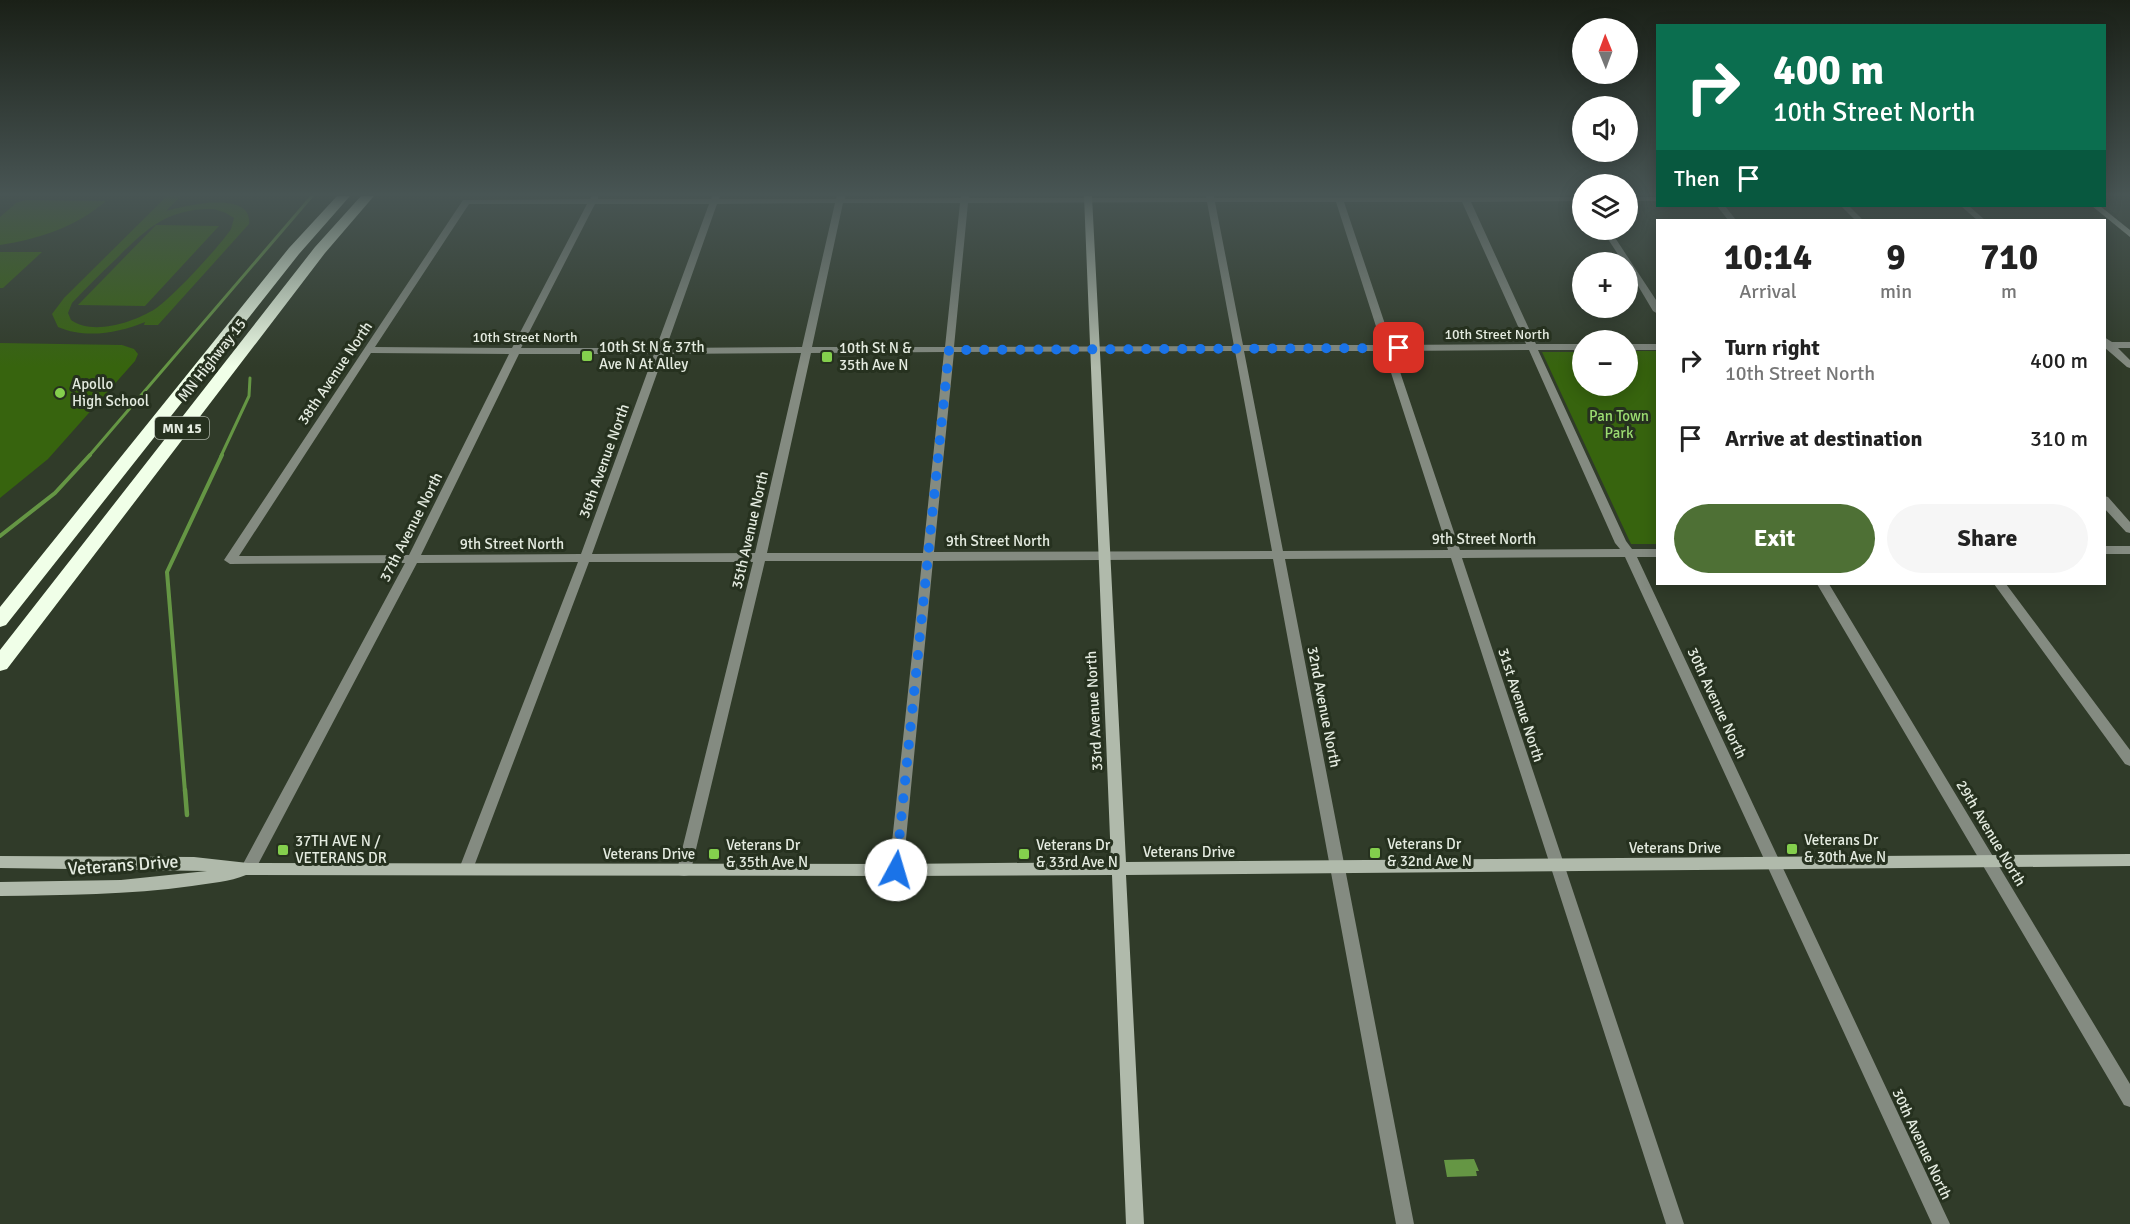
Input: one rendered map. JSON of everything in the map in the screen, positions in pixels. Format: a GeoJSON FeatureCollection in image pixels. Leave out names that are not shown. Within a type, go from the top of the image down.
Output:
{"type":"FeatureCollection","features":[{"type":"Feature","properties":{"kind":"highway","name":"MN Highway 15"},"geometry":{"type":"LineString","coordinates":[[0,620],[292,253]]}},
{"type":"Feature","properties":{"kind":"highway","name":"MN Highway 15"},"geometry":{"type":"LineString","coordinates":[[0,664],[318,253]]}},
{"type":"Feature","properties":{"kind":"highway"},"geometry":{"type":"LineString","coordinates":[[0,672],[28,627]]}},
{"type":"Feature","properties":{"kind":"main road","name":"33rd Avenue North"},"geometry":{"type":"LineString","coordinates":[[1091,253],[1135,1224]]}},
{"type":"Feature","properties":{"kind":"main road","name":"Veterans Drive"},"geometry":{"type":"LineString","coordinates":[[0,862],[194,863],[248,869],[896,870],[2130,860]]}},
{"type":"Feature","properties":{"kind":"main road","name":"Veterans Drive"},"geometry":{"type":"LineString","coordinates":[[0,888],[70,889],[152,884],[198,880],[248,869]]}},
{"type":"Feature","properties":{"kind":"street","name":"38th Avenue North"},"geometry":{"type":"LineString","coordinates":[[230,560],[432,253]]}},
{"type":"Feature","properties":{"kind":"street","name":"37th Avenue North"},"geometry":{"type":"LineString","coordinates":[[248,869],[413,559],[566,253]]}},
{"type":"Feature","properties":{"kind":"street","name":"36th Avenue North"},"geometry":{"type":"LineString","coordinates":[[466,869],[585,558],[695,253]]}},
{"type":"Feature","properties":{"kind":"street","name":"35th Avenue North"},"geometry":{"type":"LineString","coordinates":[[684,870],[760,557],[829,253]]}},
{"type":"Feature","properties":{"kind":"street"},"geometry":{"type":"LineString","coordinates":[[896,870],[959,253]]}},
{"type":"Feature","properties":{"kind":"street","name":"32nd Avenue North"},"geometry":{"type":"LineString","coordinates":[[1221,253],[1405,1224]]}},
{"type":"Feature","properties":{"kind":"street","name":"31st Avenue North"},"geometry":{"type":"LineString","coordinates":[[1357,253],[1675,1224]]}},
{"type":"Feature","properties":{"kind":"street","name":"30th Avenue North"},"geometry":{"type":"LineString","coordinates":[[1491,253],[1621,543],[1629,553],[1941,1224]]}},
{"type":"Feature","properties":{"kind":"street"},"geometry":{"type":"LineString","coordinates":[[1638,280],[1656,308]]}},
{"type":"Feature","properties":{"kind":"street"},"geometry":{"type":"LineString","coordinates":[[2106,343],[2130,345]]}},
{"type":"Feature","properties":{"kind":"street"},"geometry":{"type":"LineString","coordinates":[[2106,343],[2130,364]]}},
{"type":"Feature","properties":{"kind":"street","name":"10th Street North"},"geometry":{"type":"LineString","coordinates":[[368,350],[1572,347]]}},
{"type":"Feature","properties":{"kind":"street"},"geometry":{"type":"LineString","coordinates":[[1638,347],[1656,347]]}},
{"type":"Feature","properties":{"kind":"street"},"geometry":{"type":"LineString","coordinates":[[2106,502],[2130,529]]}},
{"type":"Feature","properties":{"kind":"street"},"geometry":{"type":"LineString","coordinates":[[2106,550],[2130,550]]}},
{"type":"Feature","properties":{"kind":"street","name":"9th Street North"},"geometry":{"type":"LineString","coordinates":[[230,560],[1656,553]]}},
{"type":"Feature","properties":{"kind":"street","name":"29th Avenue North"},"geometry":{"type":"LineString","coordinates":[[1824,585],[2130,1099]]}},
{"type":"Feature","properties":{"kind":"street"},"geometry":{"type":"LineString","coordinates":[[2001,585],[2130,760]]}},
{"type":"Feature","properties":{"kind":"green space"},"geometry":{"type":"Polygon","coordinates":[[[0,253],[41,253],[3,288],[0,288],[0,253]]]}},
{"type":"Feature","properties":{"kind":"green space"},"geometry":{"type":"Polygon","coordinates":[[[109,253],[122,253],[72,303],[68,313],[71,320],[80,325],[102,327],[113,325],[155,309],[183,284],[211,253],[223,253],[158,325],[144,325],[145,322],[113,332],[80,333],[58,327],[52,314],[64,298],[109,253]]]}},
{"type":"Feature","properties":{"kind":"green space"},"geometry":{"type":"Polygon","coordinates":[[[129,253],[194,253],[145,306],[78,305],[129,253]]]}},
{"type":"Feature","properties":{"kind":"green space"},"geometry":{"type":"Polygon","coordinates":[[[0,343],[122,345],[134,349],[138,354],[135,361],[48,459],[0,498],[0,343]]]}},
{"type":"Feature","properties":{"kind":"green space","name":"Pan Town Park"},"geometry":{"type":"Polygon","coordinates":[[[1638,351],[1656,351],[1656,544],[1631,544],[1542,352],[1572,352],[1572,396],[1638,396],[1638,351]]]}},
{"type":"Feature","properties":{"kind":"shaded area"},"geometry":{"type":"Polygon","coordinates":[[[1474,1159],[1479,1171],[1476,1171],[1477,1176],[1447,1177],[1444,1160],[1474,1159]]]}},
{"type":"Feature","properties":{"kind":"waterway"},"geometry":{"type":"LineString","coordinates":[[89,456],[263,253]]}},
{"type":"Feature","properties":{"kind":"waterway"},"geometry":{"type":"LineString","coordinates":[[221,456],[249,396],[250,378]]}},
{"type":"Feature","properties":{"kind":"waterway"},"geometry":{"type":"LineString","coordinates":[[0,536],[55,493],[90,455]]}},
{"type":"Feature","properties":{"kind":"waterway"},"geometry":{"type":"LineString","coordinates":[[185,792],[167,572],[222,455]]}},
{"type":"Feature","properties":{"kind":"waterway"},"geometry":{"type":"LineString","coordinates":[[185,790],[187,815]]}},
{"type":"Feature","properties":{"kind":"place","name":"10th St N & 37th Ave N At Alley"},"geometry":{"type":"Point","coordinates":[587,356]}},
{"type":"Feature","properties":{"kind":"place","name":"10th St N & 35th Ave N"},"geometry":{"type":"Point","coordinates":[827,357]}},
{"type":"Feature","properties":{"kind":"place","name":"Apollo High School"},"geometry":{"type":"Point","coordinates":[60,393]}},
{"type":"Feature","properties":{"kind":"place","name":"Veterans Dr & 30th Ave N"},"geometry":{"type":"Point","coordinates":[1792,849]}},
{"type":"Feature","properties":{"kind":"place","name":"37TH AVE N / VETERANS DR"},"geometry":{"type":"Point","coordinates":[283,850]}},
{"type":"Feature","properties":{"kind":"place","name":"Veterans Dr & 32nd Ave N"},"geometry":{"type":"Point","coordinates":[1375,853]}},
{"type":"Feature","properties":{"kind":"place","name":"Veterans Dr & 35th Ave N"},"geometry":{"type":"Point","coordinates":[714,854]}},
{"type":"Feature","properties":{"kind":"place","name":"Veterans Dr & 33rd Ave N"},"geometry":{"type":"Point","coordinates":[1024,854]}},
{"type":"Feature","properties":{"kind":"route"},"geometry":{"type":"LineString","coordinates":[[896,870],[949,350],[1399,348]]}}]}
